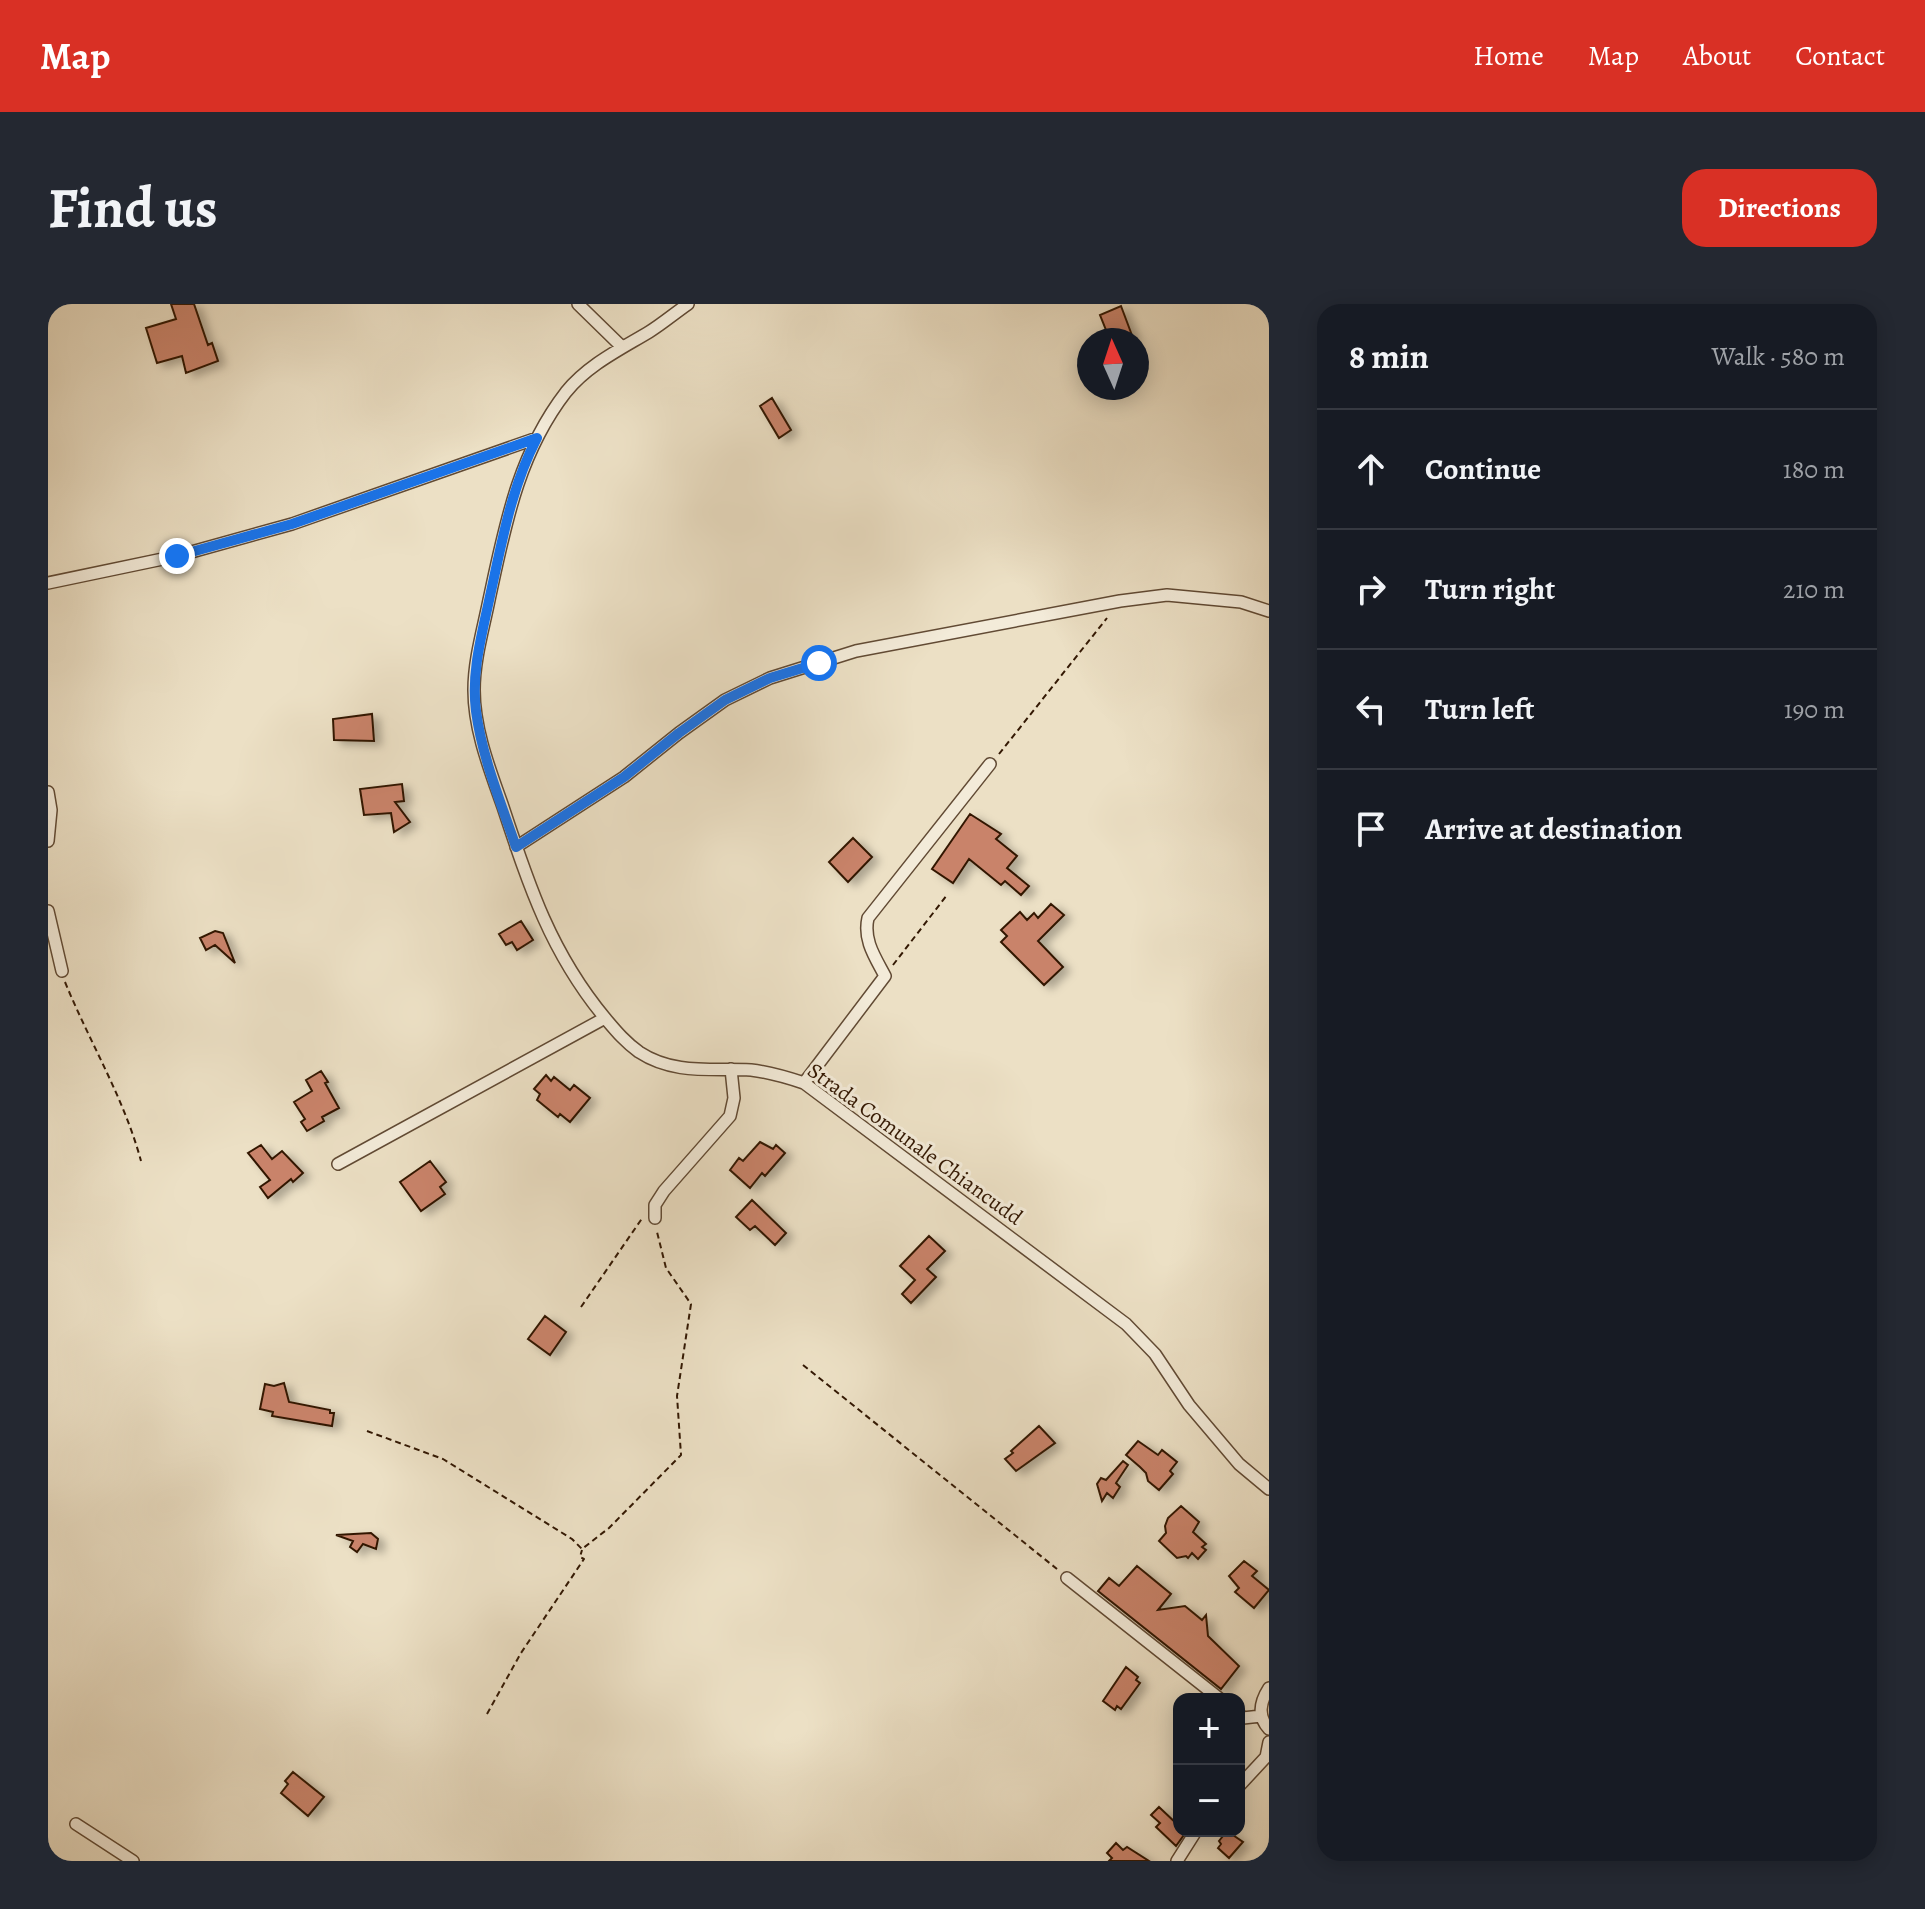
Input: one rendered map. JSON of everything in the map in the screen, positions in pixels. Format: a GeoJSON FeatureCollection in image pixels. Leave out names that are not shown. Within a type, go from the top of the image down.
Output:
{"type":"FeatureCollection","features":[{"type":"Feature","properties":{"kind":"street"},"geometry":{"type":"LineString","coordinates":[[578,304],[622,347]]}},
{"type":"Feature","properties":{"kind":"street","name":"Strada Comunale Chiancudd"},"geometry":{"type":"LineString","coordinates":[[688,304],[583,374],[567,392],[537,438],[523,465],[508,513],[479,651],[474,692],[487,761],[544,922],[566,967],[621,1037],[657,1061],[682,1069],[771,1073],[804,1083],[1126,1324],[1155,1354],[1189,1405],[1239,1464],[1269,1489]]}},
{"type":"Feature","properties":{"kind":"street"},"geometry":{"type":"LineString","coordinates":[[48,583],[177,556],[292,524],[537,438]]}},
{"type":"Feature","properties":{"kind":"street"},"geometry":{"type":"LineString","coordinates":[[516,847],[624,777],[725,700],[770,678],[856,651],[1120,601],[1167,595],[1241,602],[1269,611]]}},
{"type":"Feature","properties":{"kind":"street"},"geometry":{"type":"LineString","coordinates":[[804,1083],[885,976],[867,941],[868,918],[990,764]]}},
{"type":"Feature","properties":{"kind":"street"},"geometry":{"type":"LineString","coordinates":[[48,792],[51,810],[48,841]]}},
{"type":"Feature","properties":{"kind":"street"},"geometry":{"type":"LineString","coordinates":[[48,911],[62,971]]}},
{"type":"Feature","properties":{"kind":"street"},"geometry":{"type":"LineString","coordinates":[[338,1164],[605,1018]]}},
{"type":"Feature","properties":{"kind":"street"},"geometry":{"type":"LineString","coordinates":[[655,1218],[655,1205],[730,1116],[734,1098],[731,1069]]}},
{"type":"Feature","properties":{"kind":"street"},"geometry":{"type":"LineString","coordinates":[[1067,1578],[1212,1693]]}},
{"type":"Feature","properties":{"kind":"street"},"geometry":{"type":"LineString","coordinates":[[1269,1688],[1261,1706],[1261,1716],[1269,1729]]}},
{"type":"Feature","properties":{"kind":"street"},"geometry":{"type":"LineString","coordinates":[[1245,1718],[1261,1716]]}},
{"type":"Feature","properties":{"kind":"street"},"geometry":{"type":"LineString","coordinates":[[1245,1780],[1266,1757],[1269,1742]]}},
{"type":"Feature","properties":{"kind":"street"},"geometry":{"type":"LineString","coordinates":[[76,1824],[133,1861]]}},
{"type":"Feature","properties":{"kind":"street"},"geometry":{"type":"LineString","coordinates":[[1177,1861],[1192,1837]]}},
{"type":"Feature","properties":{"kind":"path"},"geometry":{"type":"LineString","coordinates":[[990,764],[1120,601]]}},
{"type":"Feature","properties":{"kind":"path"},"geometry":{"type":"LineString","coordinates":[[885,976],[947,895]]}},
{"type":"Feature","properties":{"kind":"path"},"geometry":{"type":"LineString","coordinates":[[62,971],[85,1030],[123,1105],[141,1161]]}},
{"type":"Feature","properties":{"kind":"path"},"geometry":{"type":"LineString","coordinates":[[581,1307],[641,1219],[655,1205]]}},
{"type":"Feature","properties":{"kind":"path"},"geometry":{"type":"LineString","coordinates":[[487,1714],[521,1653],[584,1559],[580,1557],[582,1549],[609,1528],[681,1455],[677,1396],[691,1304],[663,1261],[655,1218]]}},
{"type":"Feature","properties":{"kind":"path"},"geometry":{"type":"LineString","coordinates":[[803,1365],[1067,1578]]}},
{"type":"Feature","properties":{"kind":"path"},"geometry":{"type":"LineString","coordinates":[[367,1431],[443,1459],[572,1539],[582,1549]]}},
{"type":"Feature","properties":{"kind":"building"},"geometry":{"type":"Polygon","coordinates":[[[171,304],[194,304],[208,345],[212,343],[218,361],[186,373],[182,356],[157,363],[146,328],[176,319],[171,304]]]}},
{"type":"Feature","properties":{"kind":"building"},"geometry":{"type":"Polygon","coordinates":[[[1121,306],[1129,328],[1105,328],[1100,315],[1121,306]]]}},
{"type":"Feature","properties":{"kind":"building"},"geometry":{"type":"Polygon","coordinates":[[[772,398],[791,430],[779,438],[760,406],[772,398]]]}},
{"type":"Feature","properties":{"kind":"building"},"geometry":{"type":"Polygon","coordinates":[[[372,714],[374,741],[334,740],[333,719],[372,714]]]}},
{"type":"Feature","properties":{"kind":"building"},"geometry":{"type":"Polygon","coordinates":[[[402,784],[404,801],[395,802],[410,822],[394,832],[391,813],[364,815],[360,789],[402,784]]]}},
{"type":"Feature","properties":{"kind":"building"},"geometry":{"type":"Polygon","coordinates":[[[970,814],[1001,834],[996,839],[1017,856],[1007,868],[1029,886],[1021,895],[1005,881],[1001,885],[969,859],[953,883],[932,869],[970,814]]]}},
{"type":"Feature","properties":{"kind":"building"},"geometry":{"type":"Polygon","coordinates":[[[853,838],[872,857],[848,882],[829,862],[853,838]]]}},
{"type":"Feature","properties":{"kind":"building"},"geometry":{"type":"Polygon","coordinates":[[[1051,904],[1064,915],[1038,941],[1063,967],[1044,985],[1001,942],[1007,936],[1001,930],[1020,912],[1027,920],[1034,913],[1038,918],[1051,904]]]}},
{"type":"Feature","properties":{"kind":"building"},"geometry":{"type":"Polygon","coordinates":[[[521,921],[533,940],[517,950],[512,942],[506,945],[499,934],[521,921]]]}},
{"type":"Feature","properties":{"kind":"building"},"geometry":{"type":"Polygon","coordinates":[[[215,931],[223,933],[235,963],[215,945],[206,950],[200,938],[215,931]]]}},
{"type":"Feature","properties":{"kind":"building"},"geometry":{"type":"Polygon","coordinates":[[[321,1071],[339,1108],[322,1117],[324,1121],[307,1131],[301,1122],[305,1119],[294,1102],[312,1091],[306,1080],[321,1071]]]}},
{"type":"Feature","properties":{"kind":"building"},"geometry":{"type":"Polygon","coordinates":[[[546,1075],[551,1081],[554,1077],[570,1090],[574,1085],[590,1098],[570,1122],[560,1114],[558,1117],[537,1100],[540,1094],[534,1089],[546,1075]]]}},
{"type":"Feature","properties":{"kind":"building"},"geometry":{"type":"Polygon","coordinates":[[[760,1142],[773,1149],[776,1145],[785,1153],[750,1188],[730,1170],[739,1158],[743,1161],[760,1142]]]}},
{"type":"Feature","properties":{"kind":"building"},"geometry":{"type":"Polygon","coordinates":[[[261,1145],[272,1159],[282,1151],[303,1173],[268,1198],[260,1187],[270,1180],[248,1153],[261,1145]]]}},
{"type":"Feature","properties":{"kind":"building"},"geometry":{"type":"Polygon","coordinates":[[[430,1161],[446,1182],[440,1187],[445,1194],[421,1211],[400,1182],[430,1161]]]}},
{"type":"Feature","properties":{"kind":"building"},"geometry":{"type":"Polygon","coordinates":[[[752,1200],[786,1233],[775,1245],[755,1226],[750,1230],[736,1217],[752,1200]]]}},
{"type":"Feature","properties":{"kind":"building"},"geometry":{"type":"Polygon","coordinates":[[[929,1236],[945,1251],[927,1269],[936,1277],[911,1303],[902,1294],[915,1280],[900,1266],[929,1236]]]}},
{"type":"Feature","properties":{"kind":"building"},"geometry":{"type":"Polygon","coordinates":[[[545,1316],[566,1332],[550,1355],[528,1339],[545,1316]]]}},
{"type":"Feature","properties":{"kind":"building"},"geometry":{"type":"Polygon","coordinates":[[[284,1383],[289,1402],[334,1413],[332,1426],[272,1416],[273,1412],[260,1409],[265,1384],[274,1386],[284,1383]]]}},
{"type":"Feature","properties":{"kind":"building"},"geometry":{"type":"Polygon","coordinates":[[[1039,1426],[1055,1443],[1016,1471],[1005,1459],[1039,1426]]]}},
{"type":"Feature","properties":{"kind":"building"},"geometry":{"type":"Polygon","coordinates":[[[1138,1441],[1158,1455],[1162,1450],[1177,1462],[1170,1471],[1173,1474],[1159,1490],[1126,1455],[1138,1441]]]}},
{"type":"Feature","properties":{"kind":"building"},"geometry":{"type":"Polygon","coordinates":[[[1123,1461],[1128,1465],[1116,1483],[1120,1487],[1113,1498],[1107,1493],[1102,1501],[1097,1484],[1101,1478],[1106,1480],[1123,1461]]]}},
{"type":"Feature","properties":{"kind":"building"},"geometry":{"type":"Polygon","coordinates":[[[1181,1506],[1199,1522],[1193,1532],[1206,1544],[1202,1547],[1206,1550],[1198,1559],[1192,1553],[1188,1558],[1177,1558],[1159,1541],[1166,1533],[1168,1518],[1181,1506]]]}},
{"type":"Feature","properties":{"kind":"building"},"geometry":{"type":"Polygon","coordinates":[[[371,1533],[378,1539],[376,1549],[363,1544],[357,1552],[350,1547],[353,1541],[336,1535],[371,1533]]]}},
{"type":"Feature","properties":{"kind":"building"},"geometry":{"type":"Polygon","coordinates":[[[1244,1561],[1257,1571],[1252,1576],[1269,1590],[1254,1608],[1235,1592],[1239,1588],[1229,1576],[1244,1561]]]}},
{"type":"Feature","properties":{"kind":"building"},"geometry":{"type":"Polygon","coordinates":[[[1137,1566],[1171,1594],[1158,1610],[1185,1606],[1202,1620],[1206,1615],[1208,1636],[1239,1666],[1221,1689],[1098,1591],[1109,1578],[1119,1586],[1137,1566]]]}},
{"type":"Feature","properties":{"kind":"building"},"geometry":{"type":"Polygon","coordinates":[[[1126,1667],[1138,1677],[1136,1680],[1140,1683],[1121,1709],[1117,1706],[1115,1710],[1103,1701],[1126,1667]]]}},
{"type":"Feature","properties":{"kind":"building"},"geometry":{"type":"Polygon","coordinates":[[[293,1772],[324,1797],[308,1816],[281,1793],[288,1784],[285,1781],[293,1772]]]}},
{"type":"Feature","properties":{"kind":"building"},"geometry":{"type":"Polygon","coordinates":[[[1159,1807],[1173,1820],[1173,1837],[1182,1837],[1176,1846],[1156,1827],[1160,1823],[1151,1815],[1159,1807]]]}},
{"type":"Feature","properties":{"kind":"building"},"geometry":{"type":"Polygon","coordinates":[[[1222,1837],[1236,1837],[1243,1842],[1229,1858],[1218,1848],[1221,1844],[1219,1841],[1222,1837]]]}},
{"type":"Feature","properties":{"kind":"building"},"geometry":{"type":"Polygon","coordinates":[[[1116,1843],[1123,1850],[1127,1847],[1149,1861],[1109,1861],[1112,1858],[1107,1853],[1116,1843]]]}},
{"type":"Feature","properties":{"kind":"route"},"geometry":{"type":"LineString","coordinates":[[177,556],[292,524],[537,438],[523,465],[508,513],[475,669],[476,714],[487,761],[516,847],[624,777],[725,700],[770,678],[819,663]]}}]}
